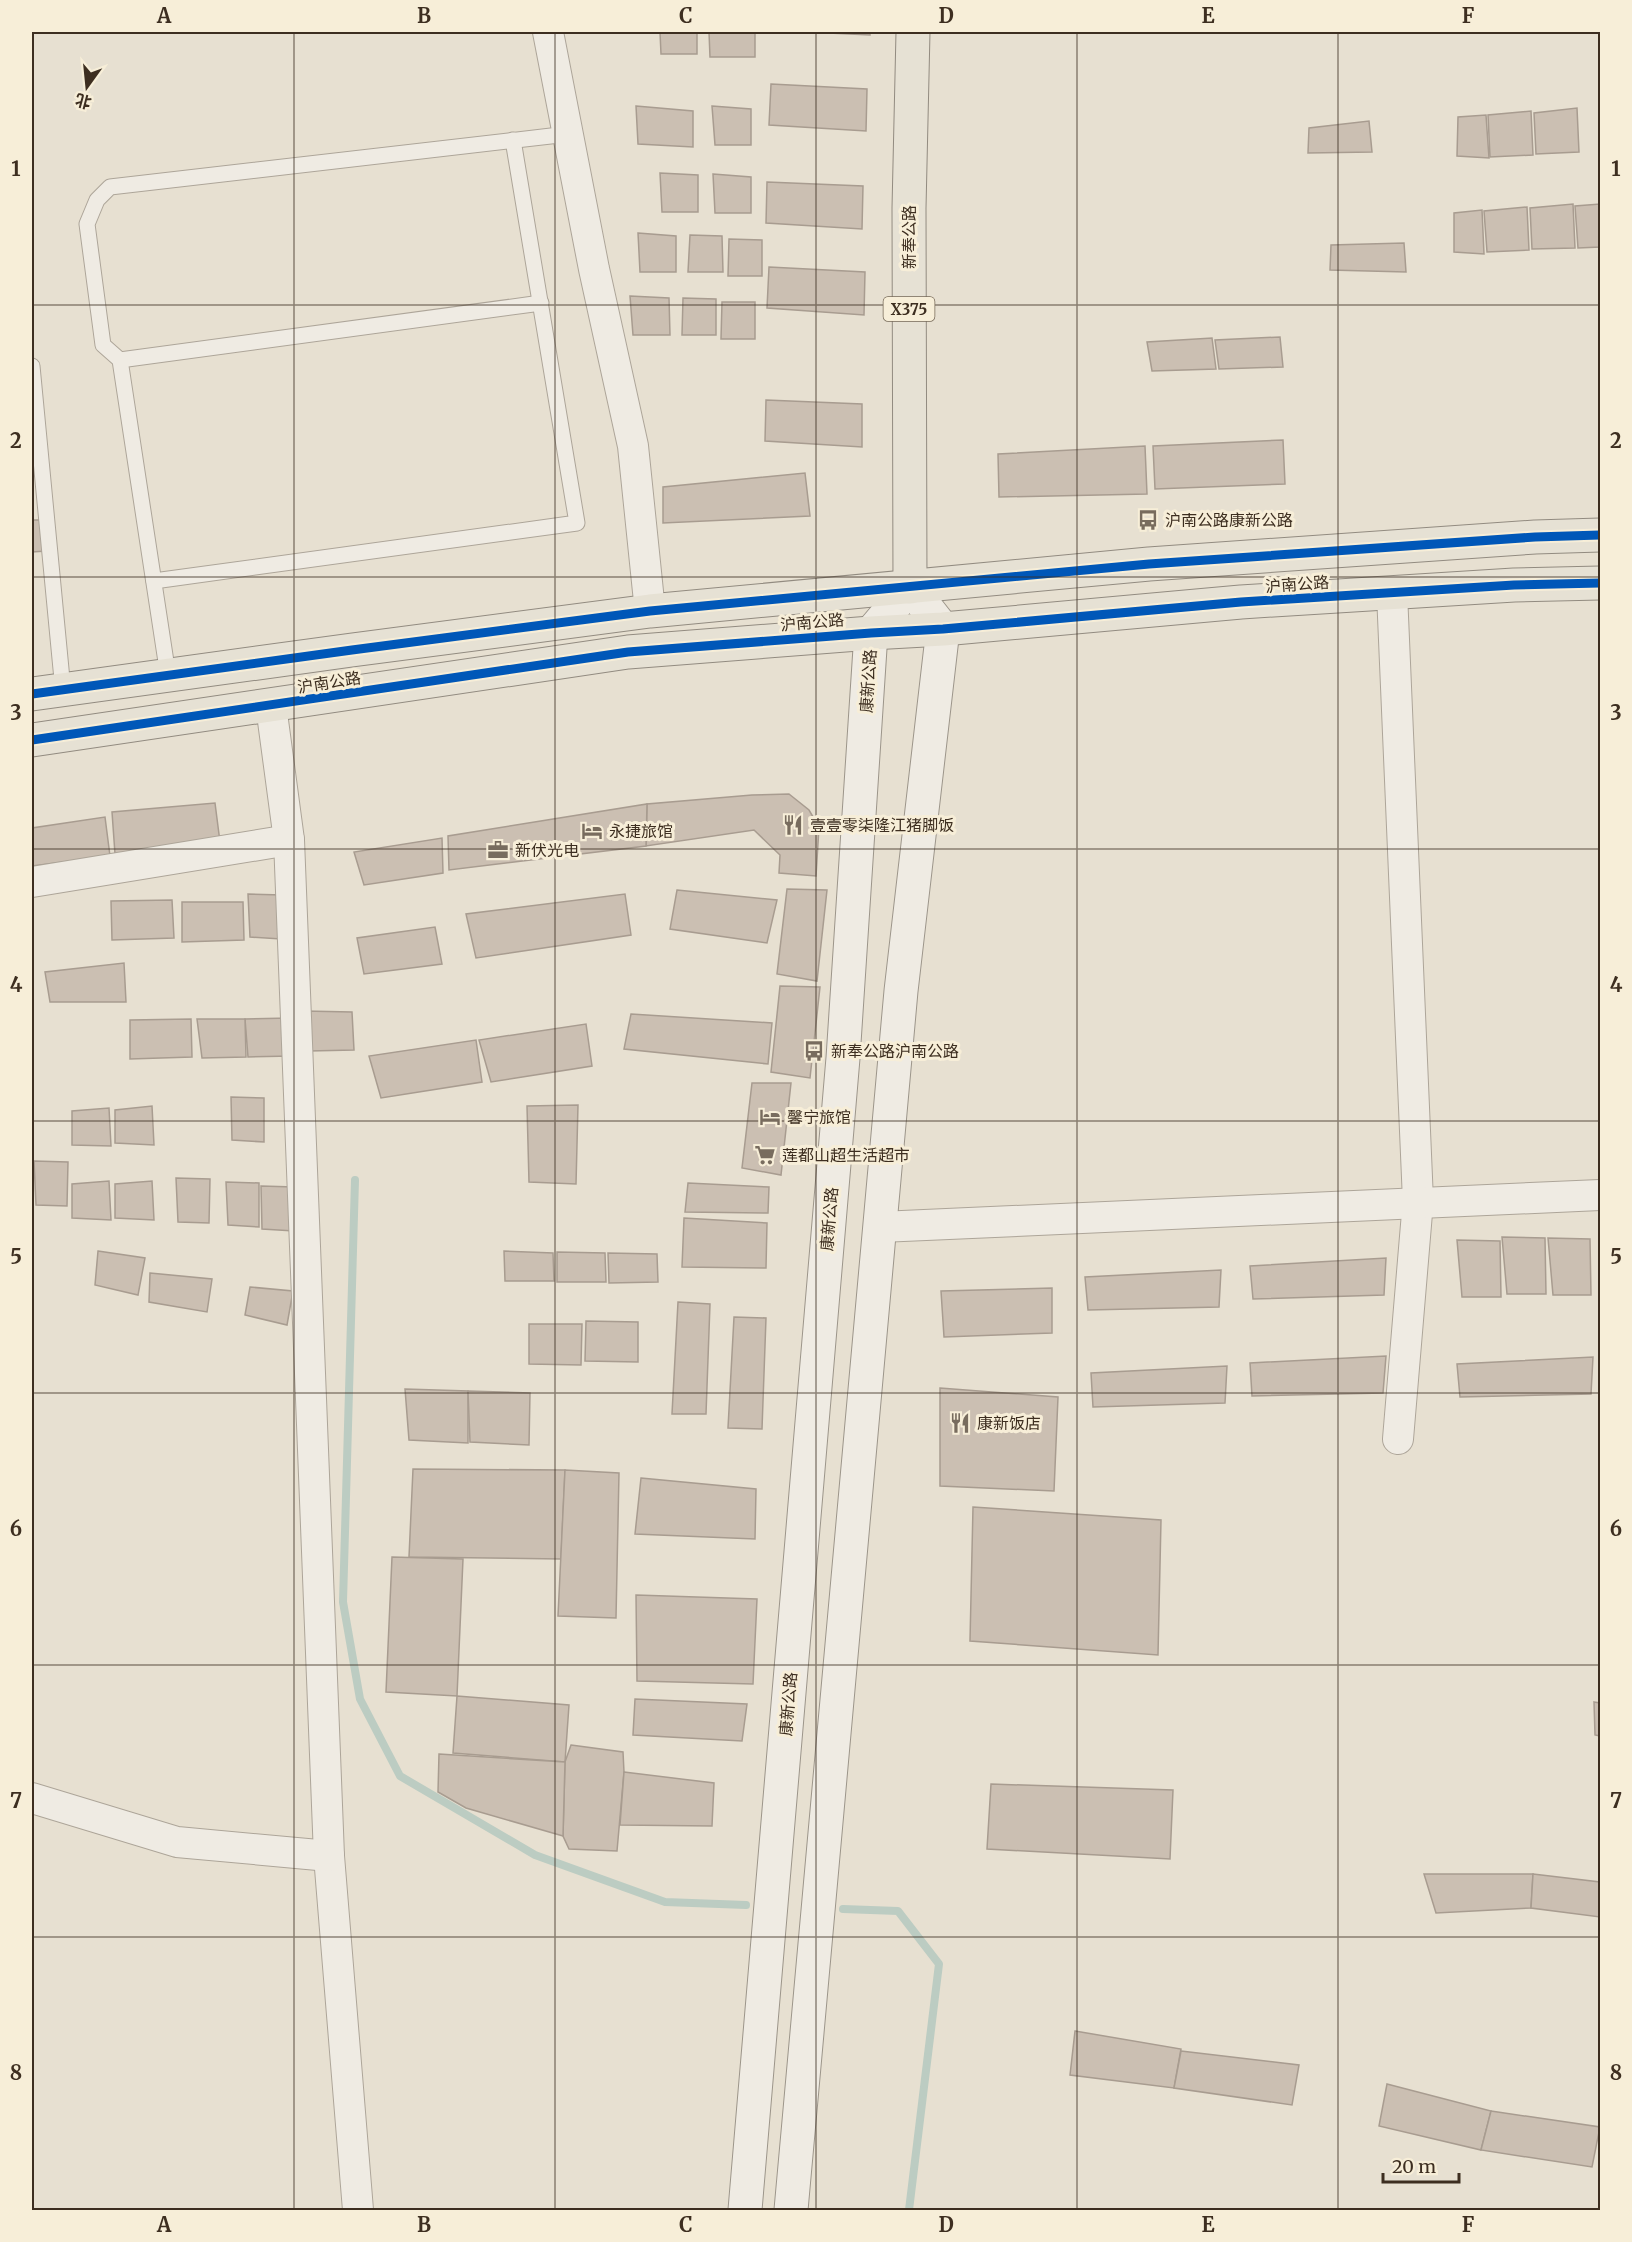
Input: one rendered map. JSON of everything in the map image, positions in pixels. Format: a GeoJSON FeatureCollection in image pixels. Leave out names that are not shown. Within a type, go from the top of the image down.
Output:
{"type":"FeatureCollection","features":[{"type":"Feature","properties":{"kind":"main road","name":"新奉公路"},"geometry":{"type":"LineString","coordinates":[[910,587],[909,208],[914,32]]}},
{"type":"Feature","properties":{"kind":"main road","name":"沪南公路"},"geometry":{"type":"LineString","coordinates":[[32,694],[650,611],[1149,564],[1524,538],[1600,535]]}},
{"type":"Feature","properties":{"kind":"main road","name":"沪南公路"},"geometry":{"type":"LineString","coordinates":[[32,740],[628,652],[943,629],[1241,602],[1514,585],[1600,583]]}},
{"type":"Feature","properties":{"kind":"main road"},"geometry":{"type":"LineString","coordinates":[[791,2211],[901,991],[943,629],[910,587]]}},
{"type":"Feature","properties":{"kind":"main road","name":"康新公路"},"geometry":{"type":"LineString","coordinates":[[745,2211],[843,1058],[871,633],[910,587]]}},
{"type":"Feature","properties":{"kind":"street"},"geometry":{"type":"LineString","coordinates":[[548,32],[594,269],[633,446],[650,611]]}},
{"type":"Feature","properties":{"kind":"street"},"geometry":{"type":"LineString","coordinates":[[1392,593],[1418,1201],[1398,1439]]}},
{"type":"Feature","properties":{"kind":"street"},"geometry":{"type":"LineString","coordinates":[[271,706],[289,840],[329,1856],[358,2211]]}},
{"type":"Feature","properties":{"kind":"street"},"geometry":{"type":"LineString","coordinates":[[32,882],[289,840]]}},
{"type":"Feature","properties":{"kind":"street"},"geometry":{"type":"LineString","coordinates":[[880,1227],[1600,1194]]}},
{"type":"Feature","properties":{"kind":"street"},"geometry":{"type":"LineString","coordinates":[[32,1798],[177,1842],[329,1856]]}},
{"type":"Feature","properties":{"kind":"lane"},"geometry":{"type":"LineString","coordinates":[[168,675],[120,360],[103,345],[87,224],[97,200],[110,187],[568,134]]}},
{"type":"Feature","properties":{"kind":"lane"},"geometry":{"type":"LineString","coordinates":[[154,581],[577,523],[513,140]]}},
{"type":"Feature","properties":{"kind":"lane"},"geometry":{"type":"LineString","coordinates":[[120,360],[540,303]]}},
{"type":"Feature","properties":{"kind":"lane"},"geometry":{"type":"LineString","coordinates":[[32,366],[63,690]]}},
{"type":"Feature","properties":{"kind":"building"},"geometry":{"type":"Polygon","coordinates":[[[660,32],[697,32],[697,54],[661,54],[660,32]]]}},
{"type":"Feature","properties":{"kind":"building"},"geometry":{"type":"Polygon","coordinates":[[[709,32],[755,32],[755,57],[710,57],[709,32]]]}},
{"type":"Feature","properties":{"kind":"building"},"geometry":{"type":"Polygon","coordinates":[[[807,32],[870,32],[870,35],[807,32]]]}},
{"type":"Feature","properties":{"kind":"building"},"geometry":{"type":"Polygon","coordinates":[[[771,84],[867,89],[866,131],[769,125],[771,84]]]}},
{"type":"Feature","properties":{"kind":"building"},"geometry":{"type":"Polygon","coordinates":[[[636,106],[693,111],[693,147],[638,144],[636,106]]]}},
{"type":"Feature","properties":{"kind":"building"},"geometry":{"type":"Polygon","coordinates":[[[712,106],[751,109],[751,145],[715,145],[712,106]]]}},
{"type":"Feature","properties":{"kind":"building"},"geometry":{"type":"Polygon","coordinates":[[[1577,108],[1579,152],[1536,154],[1534,113],[1577,108]]]}},
{"type":"Feature","properties":{"kind":"building"},"geometry":{"type":"Polygon","coordinates":[[[1531,111],[1533,155],[1490,157],[1488,115],[1531,111]]]}},
{"type":"Feature","properties":{"kind":"building"},"geometry":{"type":"Polygon","coordinates":[[[1486,115],[1489,158],[1457,156],[1458,117],[1486,115]]]}},
{"type":"Feature","properties":{"kind":"building"},"geometry":{"type":"Polygon","coordinates":[[[1369,121],[1372,152],[1308,153],[1309,128],[1369,121]]]}},
{"type":"Feature","properties":{"kind":"building"},"geometry":{"type":"Polygon","coordinates":[[[660,173],[698,175],[698,212],[662,212],[660,173]]]}},
{"type":"Feature","properties":{"kind":"building"},"geometry":{"type":"Polygon","coordinates":[[[713,174],[751,177],[751,213],[715,213],[713,174]]]}},
{"type":"Feature","properties":{"kind":"building"},"geometry":{"type":"Polygon","coordinates":[[[767,182],[863,186],[862,229],[766,223],[767,182]]]}},
{"type":"Feature","properties":{"kind":"building"},"geometry":{"type":"Polygon","coordinates":[[[1573,204],[1575,248],[1532,249],[1530,208],[1573,204]]]}},
{"type":"Feature","properties":{"kind":"building"},"geometry":{"type":"Polygon","coordinates":[[[1600,204],[1600,247],[1578,248],[1575,206],[1600,204]]]}},
{"type":"Feature","properties":{"kind":"building"},"geometry":{"type":"Polygon","coordinates":[[[1527,207],[1529,250],[1487,252],[1484,211],[1527,207]]]}},
{"type":"Feature","properties":{"kind":"building"},"geometry":{"type":"Polygon","coordinates":[[[1482,210],[1484,254],[1454,252],[1454,213],[1482,210]]]}},
{"type":"Feature","properties":{"kind":"building"},"geometry":{"type":"Polygon","coordinates":[[[638,233],[676,236],[676,272],[640,272],[638,233]]]}},
{"type":"Feature","properties":{"kind":"building"},"geometry":{"type":"Polygon","coordinates":[[[690,235],[722,236],[723,272],[688,272],[690,235]]]}},
{"type":"Feature","properties":{"kind":"building"},"geometry":{"type":"Polygon","coordinates":[[[729,239],[762,240],[762,276],[728,276],[729,239]]]}},
{"type":"Feature","properties":{"kind":"building"},"geometry":{"type":"Polygon","coordinates":[[[1404,243],[1406,272],[1330,270],[1331,245],[1404,243]]]}},
{"type":"Feature","properties":{"kind":"building"},"geometry":{"type":"Polygon","coordinates":[[[769,267],[865,272],[864,315],[767,308],[769,267]]]}},
{"type":"Feature","properties":{"kind":"building"},"geometry":{"type":"Polygon","coordinates":[[[630,296],[669,298],[670,335],[633,335],[630,296]]]}},
{"type":"Feature","properties":{"kind":"building"},"geometry":{"type":"Polygon","coordinates":[[[683,298],[716,299],[716,335],[682,335],[683,298]]]}},
{"type":"Feature","properties":{"kind":"building"},"geometry":{"type":"Polygon","coordinates":[[[722,302],[755,302],[755,339],[721,339],[722,302]]]}},
{"type":"Feature","properties":{"kind":"building"},"geometry":{"type":"Polygon","coordinates":[[[1280,337],[1283,367],[1219,369],[1215,340],[1280,337]]]}},
{"type":"Feature","properties":{"kind":"building"},"geometry":{"type":"Polygon","coordinates":[[[1212,338],[1216,369],[1152,371],[1147,342],[1212,338]]]}},
{"type":"Feature","properties":{"kind":"building"},"geometry":{"type":"Polygon","coordinates":[[[766,400],[862,404],[862,447],[765,441],[766,400]]]}},
{"type":"Feature","properties":{"kind":"building"},"geometry":{"type":"Polygon","coordinates":[[[1283,440],[1285,484],[1155,489],[1153,446],[1283,440]]]}},
{"type":"Feature","properties":{"kind":"building"},"geometry":{"type":"Polygon","coordinates":[[[1145,446],[1147,494],[999,497],[998,454],[1145,446]]]}},
{"type":"Feature","properties":{"kind":"building"},"geometry":{"type":"Polygon","coordinates":[[[805,473],[810,516],[663,523],[663,487],[805,473]]]}},
{"type":"Feature","properties":{"kind":"building"},"geometry":{"type":"Polygon","coordinates":[[[32,520],[45,520],[46,551],[32,552],[32,520]]]}},
{"type":"Feature","properties":{"kind":"building"},"geometry":{"type":"Polygon","coordinates":[[[789,794],[809,810],[819,827],[816,876],[779,873],[780,855],[754,830],[646,846],[647,804],[789,794]]]}},
{"type":"Feature","properties":{"kind":"building"},"geometry":{"type":"Polygon","coordinates":[[[215,803],[220,842],[115,854],[112,812],[215,803]]]}},
{"type":"Feature","properties":{"kind":"building"},"geometry":{"type":"Polygon","coordinates":[[[647,804],[646,846],[449,870],[448,836],[647,804]]]}},
{"type":"Feature","properties":{"kind":"building"},"geometry":{"type":"Polygon","coordinates":[[[105,817],[110,856],[32,866],[32,828],[105,817]]]}},
{"type":"Feature","properties":{"kind":"building"},"geometry":{"type":"Polygon","coordinates":[[[442,838],[443,873],[364,885],[354,852],[442,838]]]}},
{"type":"Feature","properties":{"kind":"building"},"geometry":{"type":"Polygon","coordinates":[[[787,889],[827,890],[817,981],[777,974],[787,889]]]}},
{"type":"Feature","properties":{"kind":"building"},"geometry":{"type":"Polygon","coordinates":[[[677,890],[777,900],[767,943],[670,929],[677,890]]]}},
{"type":"Feature","properties":{"kind":"building"},"geometry":{"type":"Polygon","coordinates":[[[248,894],[282,895],[281,939],[250,937],[248,894]]]}},
{"type":"Feature","properties":{"kind":"building"},"geometry":{"type":"Polygon","coordinates":[[[625,894],[631,935],[476,958],[466,914],[625,894]]]}},
{"type":"Feature","properties":{"kind":"building"},"geometry":{"type":"Polygon","coordinates":[[[172,900],[174,938],[112,940],[111,901],[172,900]]]}},
{"type":"Feature","properties":{"kind":"building"},"geometry":{"type":"Polygon","coordinates":[[[182,902],[243,902],[244,940],[182,942],[182,902]]]}},
{"type":"Feature","properties":{"kind":"building"},"geometry":{"type":"Polygon","coordinates":[[[435,927],[442,964],[364,974],[357,938],[435,927]]]}},
{"type":"Feature","properties":{"kind":"building"},"geometry":{"type":"Polygon","coordinates":[[[124,963],[126,1002],[50,1002],[45,972],[124,963]]]}},
{"type":"Feature","properties":{"kind":"building"},"geometry":{"type":"Polygon","coordinates":[[[780,986],[820,987],[810,1078],[771,1072],[780,986]]]}},
{"type":"Feature","properties":{"kind":"building"},"geometry":{"type":"Polygon","coordinates":[[[304,1011],[352,1012],[354,1050],[309,1051],[304,1011]]]}},
{"type":"Feature","properties":{"kind":"building"},"geometry":{"type":"Polygon","coordinates":[[[631,1014],[772,1023],[768,1064],[624,1049],[631,1014]]]}},
{"type":"Feature","properties":{"kind":"building"},"geometry":{"type":"Polygon","coordinates":[[[290,1018],[292,1056],[248,1057],[245,1019],[290,1018]]]}},
{"type":"Feature","properties":{"kind":"building"},"geometry":{"type":"Polygon","coordinates":[[[191,1019],[192,1057],[130,1059],[130,1020],[191,1019]]]}},
{"type":"Feature","properties":{"kind":"building"},"geometry":{"type":"Polygon","coordinates":[[[197,1019],[245,1019],[246,1057],[202,1058],[197,1019]]]}},
{"type":"Feature","properties":{"kind":"building"},"geometry":{"type":"Polygon","coordinates":[[[586,1024],[592,1066],[491,1082],[479,1040],[586,1024]]]}},
{"type":"Feature","properties":{"kind":"building"},"geometry":{"type":"Polygon","coordinates":[[[476,1040],[482,1082],[381,1098],[369,1056],[476,1040]]]}},
{"type":"Feature","properties":{"kind":"building"},"geometry":{"type":"Polygon","coordinates":[[[752,1083],[791,1083],[781,1175],[742,1168],[752,1083]]]}},
{"type":"Feature","properties":{"kind":"building"},"geometry":{"type":"Polygon","coordinates":[[[231,1097],[264,1098],[264,1142],[232,1140],[231,1097]]]}},
{"type":"Feature","properties":{"kind":"building"},"geometry":{"type":"Polygon","coordinates":[[[578,1105],[576,1184],[529,1182],[527,1106],[578,1105]]]}},
{"type":"Feature","properties":{"kind":"building"},"geometry":{"type":"Polygon","coordinates":[[[152,1106],[154,1145],[115,1143],[115,1110],[152,1106]]]}},
{"type":"Feature","properties":{"kind":"building"},"geometry":{"type":"Polygon","coordinates":[[[109,1108],[111,1146],[72,1145],[72,1111],[109,1108]]]}},
{"type":"Feature","properties":{"kind":"building"},"geometry":{"type":"Polygon","coordinates":[[[34,1161],[68,1162],[67,1206],[36,1205],[34,1161]]]}},
{"type":"Feature","properties":{"kind":"building"},"geometry":{"type":"Polygon","coordinates":[[[176,1178],[210,1179],[209,1223],[178,1222],[176,1178]]]}},
{"type":"Feature","properties":{"kind":"building"},"geometry":{"type":"Polygon","coordinates":[[[109,1181],[111,1220],[72,1218],[72,1184],[109,1181]]]}},
{"type":"Feature","properties":{"kind":"building"},"geometry":{"type":"Polygon","coordinates":[[[152,1181],[154,1220],[115,1218],[115,1184],[152,1181]]]}},
{"type":"Feature","properties":{"kind":"building"},"geometry":{"type":"Polygon","coordinates":[[[226,1182],[259,1183],[259,1227],[228,1225],[226,1182]]]}},
{"type":"Feature","properties":{"kind":"building"},"geometry":{"type":"Polygon","coordinates":[[[688,1183],[769,1187],[768,1213],[685,1212],[688,1183]]]}},
{"type":"Feature","properties":{"kind":"building"},"geometry":{"type":"Polygon","coordinates":[[[261,1186],[294,1187],[294,1231],[262,1229],[261,1186]]]}},
{"type":"Feature","properties":{"kind":"building"},"geometry":{"type":"Polygon","coordinates":[[[684,1218],[767,1223],[766,1268],[682,1267],[684,1218]]]}},
{"type":"Feature","properties":{"kind":"building"},"geometry":{"type":"Polygon","coordinates":[[[1502,1237],[1545,1238],[1546,1294],[1507,1294],[1502,1237]]]}},
{"type":"Feature","properties":{"kind":"building"},"geometry":{"type":"Polygon","coordinates":[[[1548,1238],[1590,1239],[1591,1295],[1553,1295],[1548,1238]]]}},
{"type":"Feature","properties":{"kind":"building"},"geometry":{"type":"Polygon","coordinates":[[[1457,1240],[1500,1241],[1501,1297],[1462,1297],[1457,1240]]]}},
{"type":"Feature","properties":{"kind":"building"},"geometry":{"type":"Polygon","coordinates":[[[98,1251],[145,1258],[138,1295],[95,1285],[98,1251]]]}},
{"type":"Feature","properties":{"kind":"building"},"geometry":{"type":"Polygon","coordinates":[[[504,1251],[553,1253],[554,1281],[505,1281],[504,1251]]]}},
{"type":"Feature","properties":{"kind":"building"},"geometry":{"type":"Polygon","coordinates":[[[557,1252],[605,1253],[606,1282],[557,1282],[557,1252]]]}},
{"type":"Feature","properties":{"kind":"building"},"geometry":{"type":"Polygon","coordinates":[[[608,1253],[657,1254],[658,1282],[609,1283],[608,1253]]]}},
{"type":"Feature","properties":{"kind":"building"},"geometry":{"type":"Polygon","coordinates":[[[1386,1258],[1384,1295],[1253,1299],[1250,1266],[1386,1258]]]}},
{"type":"Feature","properties":{"kind":"building"},"geometry":{"type":"Polygon","coordinates":[[[1221,1270],[1219,1307],[1088,1310],[1085,1277],[1221,1270]]]}},
{"type":"Feature","properties":{"kind":"building"},"geometry":{"type":"Polygon","coordinates":[[[150,1273],[212,1279],[207,1312],[149,1302],[150,1273]]]}},
{"type":"Feature","properties":{"kind":"building"},"geometry":{"type":"Polygon","coordinates":[[[250,1287],[293,1291],[287,1325],[245,1315],[250,1287]]]}},
{"type":"Feature","properties":{"kind":"building"},"geometry":{"type":"Polygon","coordinates":[[[1052,1288],[1052,1333],[944,1337],[941,1291],[1052,1288]]]}},
{"type":"Feature","properties":{"kind":"building"},"geometry":{"type":"Polygon","coordinates":[[[678,1302],[710,1304],[706,1414],[672,1414],[678,1302]]]}},
{"type":"Feature","properties":{"kind":"building"},"geometry":{"type":"Polygon","coordinates":[[[734,1317],[766,1318],[762,1429],[728,1428],[734,1317]]]}},
{"type":"Feature","properties":{"kind":"building"},"geometry":{"type":"Polygon","coordinates":[[[586,1321],[638,1322],[638,1362],[585,1361],[586,1321]]]}},
{"type":"Feature","properties":{"kind":"building"},"geometry":{"type":"Polygon","coordinates":[[[529,1324],[582,1324],[581,1365],[529,1364],[529,1324]]]}},
{"type":"Feature","properties":{"kind":"building"},"geometry":{"type":"Polygon","coordinates":[[[1386,1356],[1383,1393],[1252,1396],[1250,1363],[1386,1356]]]}},
{"type":"Feature","properties":{"kind":"building"},"geometry":{"type":"Polygon","coordinates":[[[1593,1357],[1591,1394],[1460,1397],[1457,1364],[1593,1357]]]}},
{"type":"Feature","properties":{"kind":"building"},"geometry":{"type":"Polygon","coordinates":[[[1227,1366],[1225,1403],[1093,1407],[1091,1373],[1227,1366]]]}},
{"type":"Feature","properties":{"kind":"building"},"geometry":{"type":"Polygon","coordinates":[[[940,1388],[1058,1397],[1054,1491],[940,1486],[940,1388]]]}},
{"type":"Feature","properties":{"kind":"building"},"geometry":{"type":"Polygon","coordinates":[[[405,1389],[468,1391],[468,1443],[409,1440],[405,1389]]]}},
{"type":"Feature","properties":{"kind":"building"},"geometry":{"type":"Polygon","coordinates":[[[468,1391],[530,1393],[529,1445],[470,1442],[468,1391]]]}},
{"type":"Feature","properties":{"kind":"building"},"geometry":{"type":"Polygon","coordinates":[[[413,1469],[565,1470],[561,1559],[409,1557],[413,1469]]]}},
{"type":"Feature","properties":{"kind":"building"},"geometry":{"type":"Polygon","coordinates":[[[565,1470],[619,1473],[616,1618],[558,1616],[565,1470]]]}},
{"type":"Feature","properties":{"kind":"building"},"geometry":{"type":"Polygon","coordinates":[[[641,1478],[756,1489],[755,1539],[635,1534],[641,1478]]]}},
{"type":"Feature","properties":{"kind":"building"},"geometry":{"type":"Polygon","coordinates":[[[973,1507],[1161,1520],[1158,1655],[970,1641],[973,1507]]]}},
{"type":"Feature","properties":{"kind":"building"},"geometry":{"type":"Polygon","coordinates":[[[392,1557],[463,1559],[457,1696],[386,1692],[392,1557]]]}},
{"type":"Feature","properties":{"kind":"building"},"geometry":{"type":"Polygon","coordinates":[[[636,1595],[757,1599],[753,1684],[637,1681],[636,1595]]]}},
{"type":"Feature","properties":{"kind":"building"},"geometry":{"type":"Polygon","coordinates":[[[457,1696],[569,1705],[565,1762],[453,1753],[457,1696]]]}},
{"type":"Feature","properties":{"kind":"building"},"geometry":{"type":"Polygon","coordinates":[[[635,1699],[747,1704],[742,1741],[633,1735],[635,1699]]]}},
{"type":"Feature","properties":{"kind":"building"},"geometry":{"type":"Polygon","coordinates":[[[1594,1702],[1600,1703],[1600,1736],[1595,1735],[1594,1702]]]}},
{"type":"Feature","properties":{"kind":"building"},"geometry":{"type":"Polygon","coordinates":[[[571,1745],[623,1752],[624,1772],[617,1851],[569,1849],[563,1836],[565,1762],[571,1745]]]}},
{"type":"Feature","properties":{"kind":"building"},"geometry":{"type":"Polygon","coordinates":[[[439,1754],[565,1762],[563,1836],[466,1808],[438,1792],[439,1754]]]}},
{"type":"Feature","properties":{"kind":"building"},"geometry":{"type":"Polygon","coordinates":[[[624,1772],[714,1783],[712,1826],[620,1825],[624,1772]]]}},
{"type":"Feature","properties":{"kind":"building"},"geometry":{"type":"Polygon","coordinates":[[[991,1784],[1173,1790],[1170,1859],[987,1849],[991,1784]]]}},
{"type":"Feature","properties":{"kind":"building"},"geometry":{"type":"Polygon","coordinates":[[[1424,1874],[1533,1874],[1531,1908],[1436,1913],[1424,1874]]]}},
{"type":"Feature","properties":{"kind":"building"},"geometry":{"type":"Polygon","coordinates":[[[1533,1874],[1600,1882],[1600,1917],[1531,1908],[1533,1874]]]}},
{"type":"Feature","properties":{"kind":"building"},"geometry":{"type":"Polygon","coordinates":[[[1075,2031],[1181,2049],[1174,2088],[1070,2075],[1075,2031]]]}},
{"type":"Feature","properties":{"kind":"building"},"geometry":{"type":"Polygon","coordinates":[[[1181,2051],[1299,2065],[1292,2105],[1174,2088],[1181,2051]]]}},
{"type":"Feature","properties":{"kind":"building"},"geometry":{"type":"Polygon","coordinates":[[[1387,2084],[1491,2111],[1481,2150],[1379,2126],[1387,2084]]]}},
{"type":"Feature","properties":{"kind":"building"},"geometry":{"type":"Polygon","coordinates":[[[1491,2111],[1600,2127],[1592,2167],[1481,2150],[1491,2111]]]}},
{"type":"Feature","properties":{"kind":"waterway"},"geometry":{"type":"LineString","coordinates":[[355,1180],[343,1602],[360,1699],[400,1776],[535,1855],[665,1902],[746,1905]]}},
{"type":"Feature","properties":{"kind":"waterway"},"geometry":{"type":"LineString","coordinates":[[843,1909],[898,1911],[939,1964],[909,2210]]}},
{"type":"Feature","properties":{"kind":"cycle path"},"geometry":{"type":"LineString","coordinates":[[32,694],[650,611],[1149,564],[1535,537],[1600,535]]}},
{"type":"Feature","properties":{"kind":"cycle path"},"geometry":{"type":"LineString","coordinates":[[32,740],[628,652],[943,629],[1241,602],[1514,585],[1600,583]]}},
{"type":"Feature","properties":{"kind":"place","name":"沪南公路康新公路"},"geometry":{"type":"Point","coordinates":[1148,520]}},
{"type":"Feature","properties":{"kind":"place","name":"壹壹零柒隆江猪脚饭"},"geometry":{"type":"Point","coordinates":[793,825]}},
{"type":"Feature","properties":{"kind":"place","name":"永捷旅馆"},"geometry":{"type":"Point","coordinates":[592,831]}},
{"type":"Feature","properties":{"kind":"place","name":"新伏光电"},"geometry":{"type":"Point","coordinates":[498,850]}},
{"type":"Feature","properties":{"kind":"place","name":"新奉公路沪南公路"},"geometry":{"type":"Point","coordinates":[814,1051]}},
{"type":"Feature","properties":{"kind":"place","name":"馨宁旅馆"},"geometry":{"type":"Point","coordinates":[770,1117]}},
{"type":"Feature","properties":{"kind":"place","name":"莲都山超生活超市"},"geometry":{"type":"Point","coordinates":[765,1155]}},
{"type":"Feature","properties":{"kind":"place","name":"康新饭店"},"geometry":{"type":"Point","coordinates":[960,1423]}}]}
